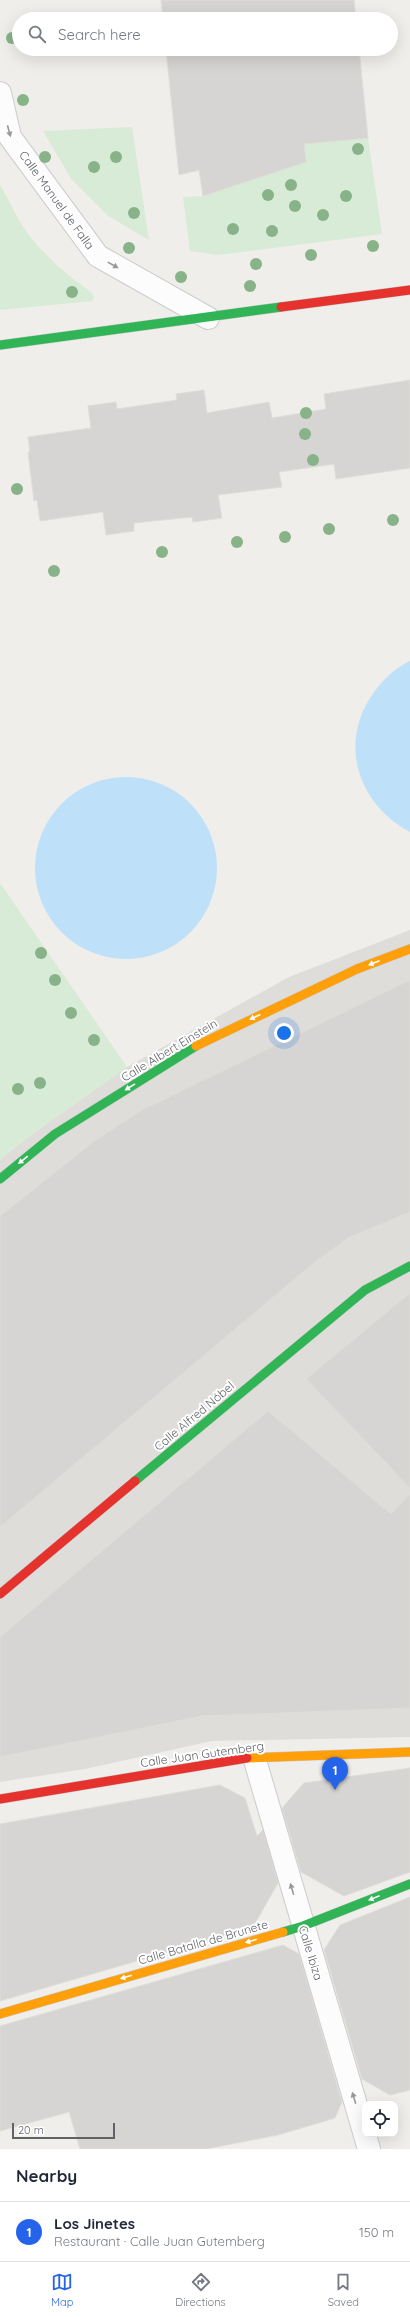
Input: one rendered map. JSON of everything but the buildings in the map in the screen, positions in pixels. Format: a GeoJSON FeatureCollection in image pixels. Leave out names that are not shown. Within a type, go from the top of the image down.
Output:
{"type":"FeatureCollection","features":[{"type":"Feature","properties":{"kind":"street","name":"Calle Manuel de Falla"},"geometry":{"type":"LineString","coordinates":[[0,93],[10,137],[98,256],[208,318]]}},
{"type":"Feature","properties":{"kind":"street"},"geometry":{"type":"LineString","coordinates":[[0,346],[410,290]]}},
{"type":"Feature","properties":{"kind":"street","name":"Calle Albert Einstein"},"geometry":{"type":"LineString","coordinates":[[0,1179],[55,1134],[203,1041],[357,969],[410,949]]}},
{"type":"Feature","properties":{"kind":"street","name":"Calle Alfred Nóbel"},"geometry":{"type":"LineString","coordinates":[[0,1594],[364,1290],[410,1266]]}},
{"type":"Feature","properties":{"kind":"street","name":"Calle Juan Gutemberg"},"geometry":{"type":"LineString","coordinates":[[0,1798],[254,1757],[410,1752]]}},
{"type":"Feature","properties":{"kind":"street","name":"Calle Ibiza"},"geometry":{"type":"LineString","coordinates":[[254,1757],[369,2149]]}},
{"type":"Feature","properties":{"kind":"street","name":"Calle Batalla de Brunete"},"geometry":{"type":"LineString","coordinates":[[0,2014],[303,1926],[410,1884]]}},
{"type":"Feature","properties":{"kind":"shaded area"},"geometry":{"type":"Polygon","coordinates":[[[410,930],[410,1737],[212,1741],[85,1769],[0,1782],[0,1160],[28,1137],[127,1067],[289,977],[410,930]]]}},
{"type":"Feature","properties":{"kind":"green space"},"geometry":{"type":"Polygon","coordinates":[[[132,127],[149,240],[107,215],[72,180],[43,131],[132,127]]]}},
{"type":"Feature","properties":{"kind":"green space"},"geometry":{"type":"Polygon","coordinates":[[[368,138],[382,234],[218,255],[190,251],[183,197],[203,196],[305,162],[304,144],[368,138]]]}},
{"type":"Feature","properties":{"kind":"green space"},"geometry":{"type":"Polygon","coordinates":[[[0,185],[19,220],[40,249],[56,265],[92,293],[94,297],[92,301],[0,310],[0,185]]]}},
{"type":"Feature","properties":{"kind":"green space"},"geometry":{"type":"Polygon","coordinates":[[[0,883],[127,1067],[28,1137],[0,1160],[0,883]]]}},
{"type":"Feature","properties":{"kind":"water"},"geometry":{"type":"Polygon","coordinates":[[[410,661],[410,832],[392,820],[378,806],[367,790],[359,772],[356,753],[356,734],[362,714],[379,685],[399,667],[410,661]]]}},
{"type":"Feature","properties":{"kind":"water"},"geometry":{"type":"Polygon","coordinates":[[[126,777],[144,779],[161,784],[169,788],[190,804],[206,825],[210,833],[215,850],[217,868],[215,886],[210,903],[206,911],[190,932],[169,948],[161,952],[144,957],[126,959],[108,957],[91,952],[83,948],[62,932],[46,911],[42,903],[37,886],[35,868],[37,850],[42,833],[46,825],[62,804],[83,788],[91,784],[108,779],[126,777]]]}},
{"type":"Feature","properties":{"kind":"traffic: fast"},"geometry":{"type":"LineString","coordinates":[[0,345],[281,307]]}},
{"type":"Feature","properties":{"kind":"traffic: fast"},"geometry":{"type":"LineString","coordinates":[[0,1179],[55,1134],[196,1046]]}},
{"type":"Feature","properties":{"kind":"traffic: fast"},"geometry":{"type":"LineString","coordinates":[[135,1481],[365,1290],[410,1266]]}},
{"type":"Feature","properties":{"kind":"traffic: fast"},"geometry":{"type":"LineString","coordinates":[[283,1932],[303,1926],[410,1884]]}},
{"type":"Feature","properties":{"kind":"traffic: slow"},"geometry":{"type":"LineString","coordinates":[[196,1046],[357,969],[410,949]]}},
{"type":"Feature","properties":{"kind":"traffic: slow"},"geometry":{"type":"LineString","coordinates":[[247,1758],[410,1752]]}},
{"type":"Feature","properties":{"kind":"traffic: slow"},"geometry":{"type":"LineString","coordinates":[[0,2014],[283,1932]]}},
{"type":"Feature","properties":{"kind":"traffic: jam"},"geometry":{"type":"LineString","coordinates":[[281,307],[410,290]]}},
{"type":"Feature","properties":{"kind":"traffic: jam"},"geometry":{"type":"LineString","coordinates":[[0,1594],[135,1481]]}},
{"type":"Feature","properties":{"kind":"traffic: jam"},"geometry":{"type":"LineString","coordinates":[[0,1799],[247,1758]]}},
{"type":"Feature","properties":{"kind":"place","name":"Los Jinetes"},"geometry":{"type":"Point","coordinates":[335,1790]}}]}
